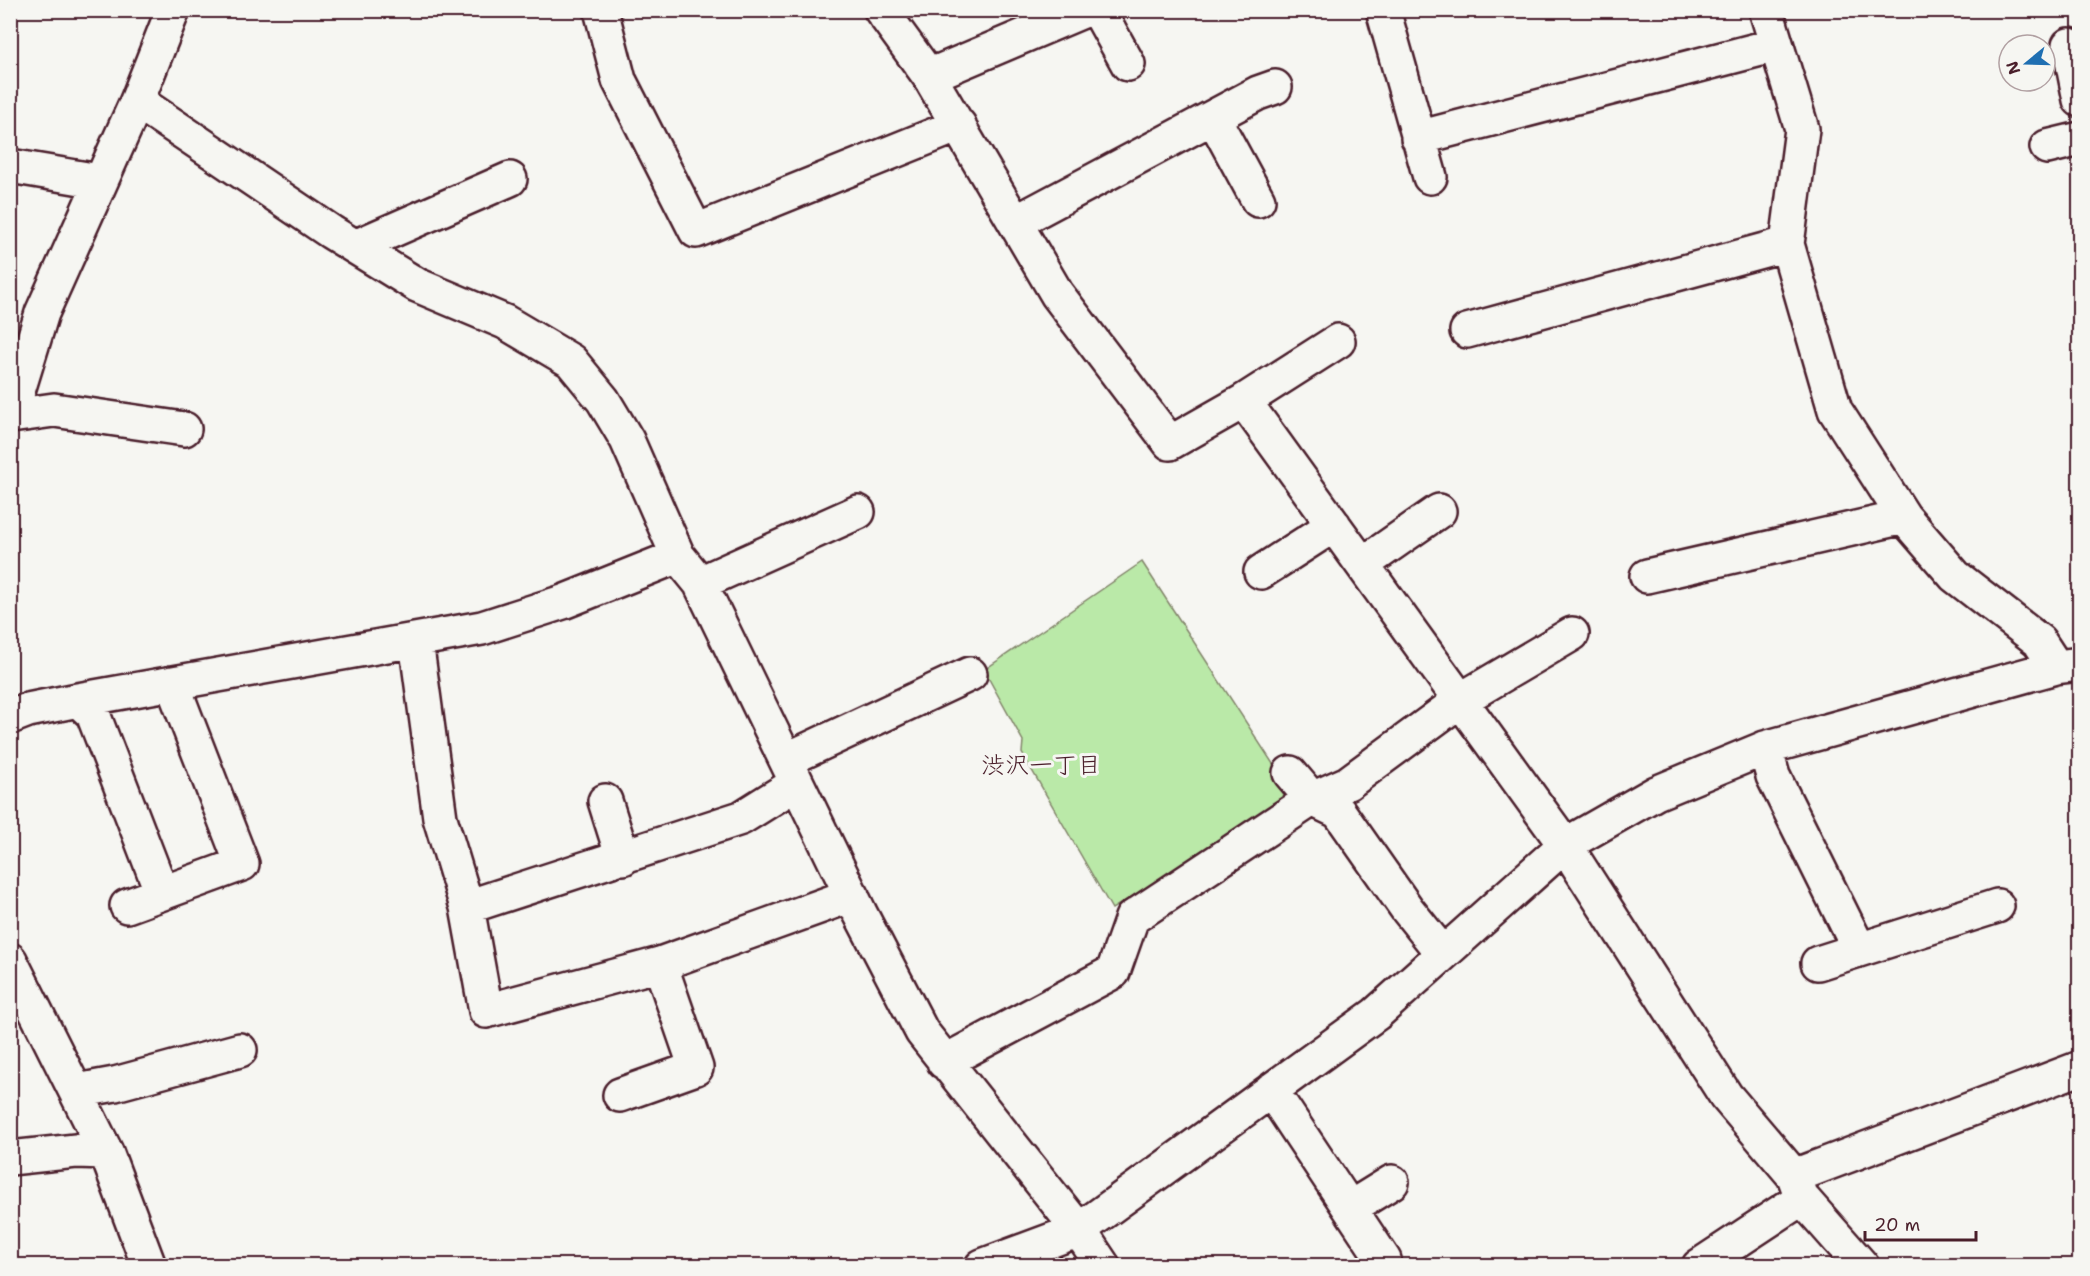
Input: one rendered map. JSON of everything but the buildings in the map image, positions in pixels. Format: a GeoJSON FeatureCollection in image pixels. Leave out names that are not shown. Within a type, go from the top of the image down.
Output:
{"type":"FeatureCollection","features":[{"type":"Feature","properties":{"kind":"street"},"geometry":{"type":"LineString","coordinates":[[173,10],[136,102],[42,313],[11,416],[54,410],[184,429]]}},
{"type":"Feature","properties":{"kind":"street"},"geometry":{"type":"LineString","coordinates":[[601,10],[619,80],[696,231],[959,125]]}},
{"type":"Feature","properties":{"kind":"street"},"geometry":{"type":"LineString","coordinates":[[881,10],[929,76],[1057,294],[1170,443],[1244,401],[1338,341]]}},
{"type":"Feature","properties":{"kind":"street"},"geometry":{"type":"LineString","coordinates":[[929,76],[1084,10]]}},
{"type":"Feature","properties":{"kind":"street"},"geometry":{"type":"LineString","coordinates":[[1098,10],[1128,64]]}},
{"type":"Feature","properties":{"kind":"street"},"geometry":{"type":"LineString","coordinates":[[1383,10],[1430,177]]}},
{"type":"Feature","properties":{"kind":"street"},"geometry":{"type":"LineString","coordinates":[[1766,10],[1802,129],[1787,244],[1835,410],[1904,517],[1955,576],[2067,665]]}},
{"type":"Feature","properties":{"kind":"street"},"geometry":{"type":"LineString","coordinates":[[1418,138],[1776,45]]}},
{"type":"Feature","properties":{"kind":"street"},"geometry":{"type":"LineString","coordinates":[[2069,45],[2079,100]]}},
{"type":"Feature","properties":{"kind":"street"},"geometry":{"type":"LineString","coordinates":[[1016,222],[1258,93],[1275,87]]}},
{"type":"Feature","properties":{"kind":"street"},"geometry":{"type":"LineString","coordinates":[[136,102],[417,285],[505,322],[572,361],[603,400],[627,440],[678,556],[700,583],[852,895],[922,1032],[1079,1230],[1103,1266]]}},
{"type":"Feature","properties":{"kind":"street"},"geometry":{"type":"LineString","coordinates":[[1213,117],[1258,200]]}},
{"type":"Feature","properties":{"kind":"street"},"geometry":{"type":"LineString","coordinates":[[2047,147],[2079,139]]}},
{"type":"Feature","properties":{"kind":"street"},"geometry":{"type":"LineString","coordinates":[[10,166],[99,181]]}},
{"type":"Feature","properties":{"kind":"street"},"geometry":{"type":"LineString","coordinates":[[357,246],[510,179]]}},
{"type":"Feature","properties":{"kind":"street"},"geometry":{"type":"LineString","coordinates":[[1467,331],[1787,244]]}},
{"type":"Feature","properties":{"kind":"street"},"geometry":{"type":"LineString","coordinates":[[1244,401],[1462,699],[1564,845],[1726,1095],[1862,1266]]}},
{"type":"Feature","properties":{"kind":"street"},"geometry":{"type":"LineString","coordinates":[[1363,564],[1439,511]]}},
{"type":"Feature","properties":{"kind":"street"},"geometry":{"type":"LineString","coordinates":[[700,583],[858,512]]}},
{"type":"Feature","properties":{"kind":"street"},"geometry":{"type":"LineString","coordinates":[[1647,576],[1904,517]]}},
{"type":"Feature","properties":{"kind":"street"},"geometry":{"type":"LineString","coordinates":[[1261,572],[1334,525]]}},
{"type":"Feature","properties":{"kind":"street"},"geometry":{"type":"LineString","coordinates":[[10,717],[27,710],[172,682],[482,628],[563,602],[678,556]]}},
{"type":"Feature","properties":{"kind":"street"},"geometry":{"type":"LineString","coordinates":[[944,1062],[1113,972],[1132,918],[1200,890],[1312,800],[1348,783],[1462,699],[1572,634]]}},
{"type":"Feature","properties":{"kind":"street"},"geometry":{"type":"LineString","coordinates":[[416,641],[440,818],[467,907],[486,1011],[660,964],[852,895]]}},
{"type":"Feature","properties":{"kind":"street"},"geometry":{"type":"LineString","coordinates":[[982,1266],[1079,1230],[1376,1014],[1564,845],[1656,793],[1765,748],[2067,665]]}},
{"type":"Feature","properties":{"kind":"street"},"geometry":{"type":"LineString","coordinates":[[467,907],[741,818],[792,772],[970,674]]}},
{"type":"Feature","properties":{"kind":"street"},"geometry":{"type":"LineString","coordinates":[[128,906],[242,864],[172,682]]}},
{"type":"Feature","properties":{"kind":"street"},"geometry":{"type":"LineString","coordinates":[[78,700],[93,714],[162,893]]}},
{"type":"Feature","properties":{"kind":"street"},"geometry":{"type":"LineString","coordinates":[[1765,748],[1773,776],[1859,950]]}},
{"type":"Feature","properties":{"kind":"street"},"geometry":{"type":"LineString","coordinates":[[1290,772],[1312,800],[1339,812],[1407,909],[1443,954]]}},
{"type":"Feature","properties":{"kind":"street"},"geometry":{"type":"LineString","coordinates":[[605,801],[623,858]]}},
{"type":"Feature","properties":{"kind":"street"},"geometry":{"type":"LineString","coordinates":[[1818,963],[1997,906]]}},
{"type":"Feature","properties":{"kind":"street"},"geometry":{"type":"LineString","coordinates":[[10,960],[106,1152],[149,1266]]}},
{"type":"Feature","properties":{"kind":"street"},"geometry":{"type":"LineString","coordinates":[[620,1095],[696,1068],[660,964]]}},
{"type":"Feature","properties":{"kind":"street"},"geometry":{"type":"LineString","coordinates":[[77,1091],[115,1084],[240,1050]]}},
{"type":"Feature","properties":{"kind":"street"},"geometry":{"type":"LineString","coordinates":[[1700,1266],[1798,1187],[2079,1068]]}},
{"type":"Feature","properties":{"kind":"street"},"geometry":{"type":"LineString","coordinates":[[1271,1090],[1384,1260]]}},
{"type":"Feature","properties":{"kind":"street"},"geometry":{"type":"LineString","coordinates":[[10,1158],[76,1151],[106,1152]]}},
{"type":"Feature","properties":{"kind":"street"},"geometry":{"type":"LineString","coordinates":[[1350,1208],[1392,1182]]}},
{"type":"Feature","properties":{"kind":"green space"},"geometry":{"type":"Polygon","coordinates":[[[1142,562],[1288,787],[1284,803],[1112,909],[1022,753],[1023,741],[984,670],[1142,562]]]}},
{"type":"Feature","properties":{"kind":"district","name":"渋沢一丁目"},"geometry":{"type":"Point","coordinates":[1041,765]}}]}
